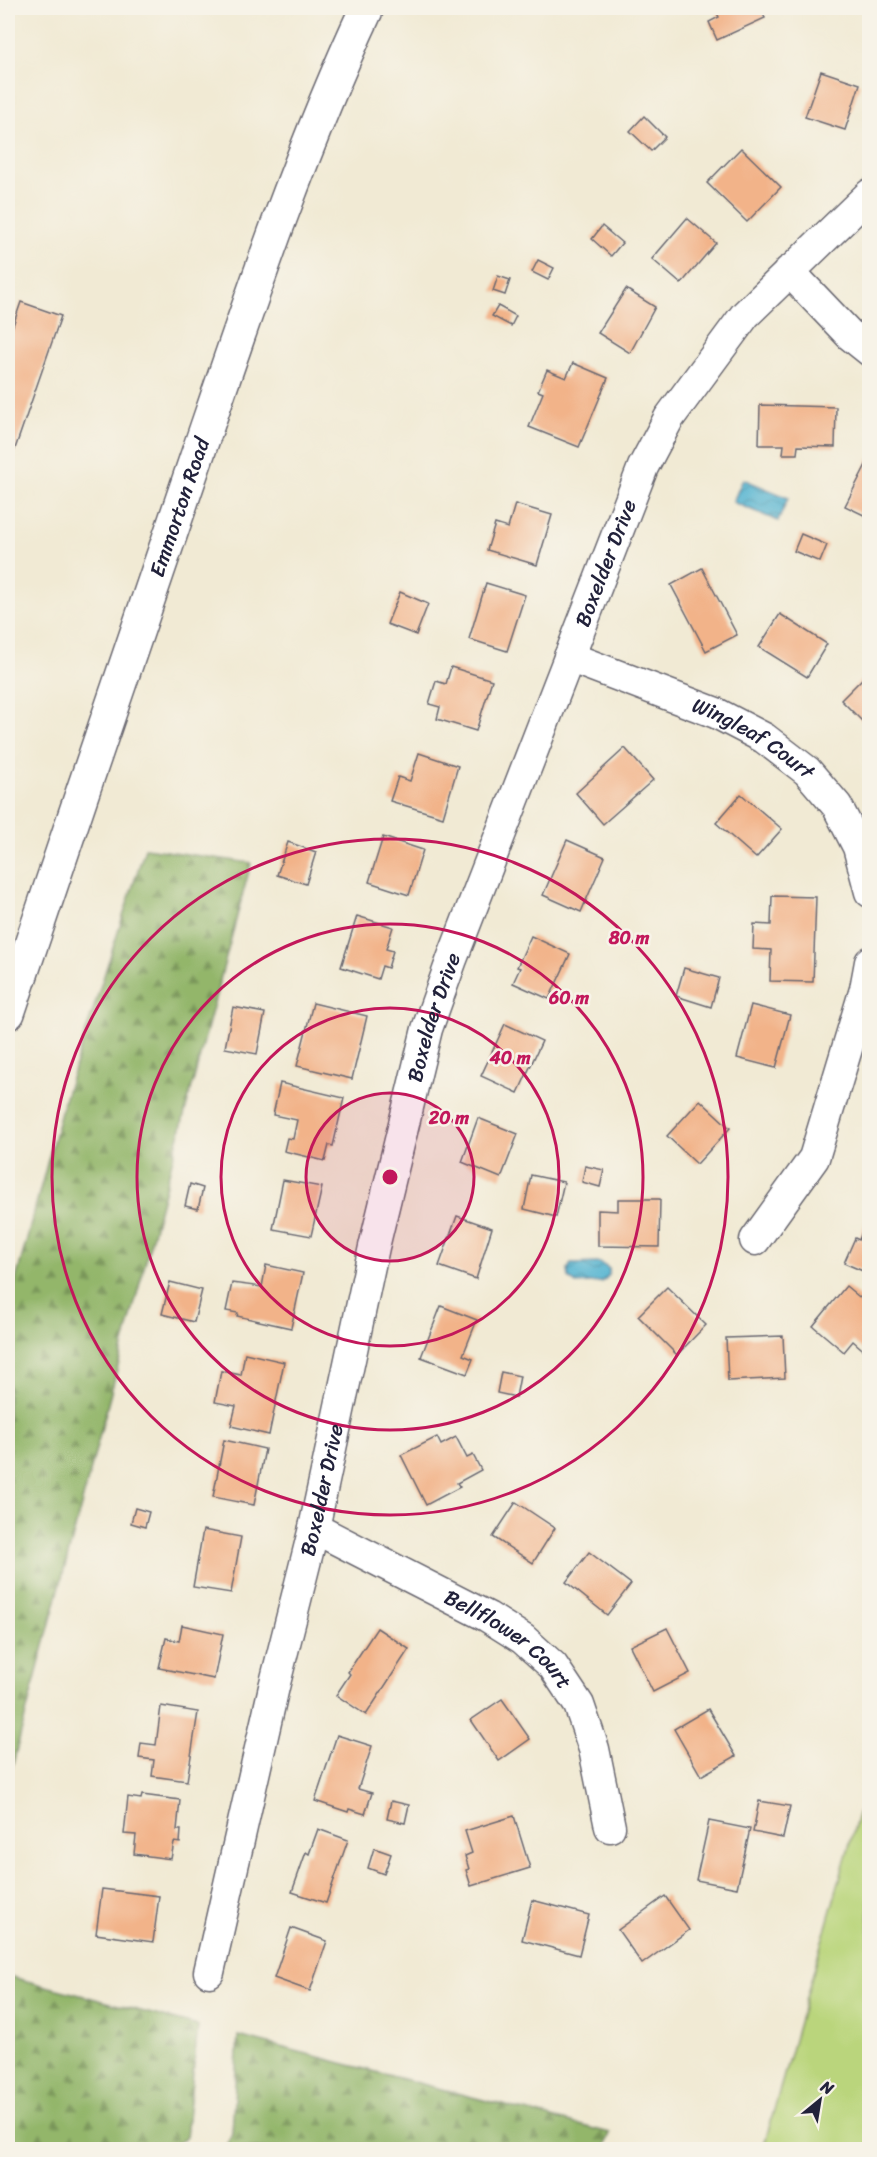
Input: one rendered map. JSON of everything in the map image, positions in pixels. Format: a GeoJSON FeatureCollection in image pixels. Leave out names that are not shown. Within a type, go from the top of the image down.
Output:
{"type":"FeatureCollection","features":[{"type":"Feature","properties":{"kind":"main road","name":"Emmorton Road"},"geometry":{"type":"LineString","coordinates":[[8,1013],[256,285],[347,51],[367,8]]}},
{"type":"Feature","properties":{"kind":"street","name":"Boxelder Drive"},"geometry":{"type":"LineString","coordinates":[[209,1972],[274,1687],[314,1528],[374,1247],[427,1029],[534,745],[643,467],[669,418],[745,315],[870,194]]}},
{"type":"Feature","properties":{"kind":"street"},"geometry":{"type":"LineString","coordinates":[[789,271],[850,335],[870,351]]}},
{"type":"Feature","properties":{"kind":"street","name":"Wingleaf Court"},"geometry":{"type":"LineString","coordinates":[[569,657],[716,713],[764,738],[807,771],[837,806],[858,847],[870,892]]}},
{"type":"Feature","properties":{"kind":"street"},"geometry":{"type":"LineString","coordinates":[[755,1240],[814,1158],[866,989],[870,962]]}},
{"type":"Feature","properties":{"kind":"street","name":"Bellflower Court"},"geometry":{"type":"LineString","coordinates":[[314,1528],[488,1617],[524,1639],[553,1666],[579,1705],[594,1749],[610,1827]]}},
{"type":"Feature","properties":{"kind":"green space"},"geometry":{"type":"Polygon","coordinates":[[[145,848],[251,863],[8,1782],[8,1309],[65,1097],[145,848]]]}},
{"type":"Feature","properties":{"kind":"green space"},"geometry":{"type":"Polygon","coordinates":[[[869,1776],[869,2149],[763,2149],[869,1776]]]}},
{"type":"Feature","properties":{"kind":"green space"},"geometry":{"type":"Polygon","coordinates":[[[8,1976],[198,2026],[186,2137],[170,2149],[8,2149],[8,1976]]]}},
{"type":"Feature","properties":{"kind":"green space"},"geometry":{"type":"Polygon","coordinates":[[[238,2036],[610,2133],[604,2150],[226,2149],[232,2133],[238,2036]]]}},
{"type":"Feature","properties":{"kind":"water"},"geometry":{"type":"Polygon","coordinates":[[[743,479],[788,498],[778,521],[733,502],[743,479]]]}},
{"type":"Feature","properties":{"kind":"water"},"geometry":{"type":"Polygon","coordinates":[[[600,1263],[609,1269],[609,1275],[602,1282],[576,1284],[569,1278],[568,1269],[571,1264],[600,1263]]]}},
{"type":"Feature","properties":{"kind":"building"},"geometry":{"type":"Polygon","coordinates":[[[714,8],[760,8],[765,18],[717,40],[709,22],[719,17],[714,8]]]}},
{"type":"Feature","properties":{"kind":"building"},"geometry":{"type":"Polygon","coordinates":[[[821,71],[860,84],[845,130],[805,117],[821,71]]]}},
{"type":"Feature","properties":{"kind":"building"},"geometry":{"type":"Polygon","coordinates":[[[644,116],[665,137],[651,151],[630,131],[644,116]]]}},
{"type":"Feature","properties":{"kind":"building"},"geometry":{"type":"Polygon","coordinates":[[[741,148],[781,187],[747,222],[707,183],[741,148]]]}},
{"type":"Feature","properties":{"kind":"building"},"geometry":{"type":"Polygon","coordinates":[[[687,218],[716,243],[681,284],[652,259],[687,218]]]}},
{"type":"Feature","properties":{"kind":"building"},"geometry":{"type":"Polygon","coordinates":[[[602,226],[622,243],[611,256],[592,239],[602,226]]]}},
{"type":"Feature","properties":{"kind":"building"},"geometry":{"type":"Polygon","coordinates":[[[538,260],[554,268],[548,280],[532,272],[538,260]]]}},
{"type":"Feature","properties":{"kind":"building"},"geometry":{"type":"Polygon","coordinates":[[[498,276],[510,280],[505,295],[493,291],[498,276]]]}},
{"type":"Feature","properties":{"kind":"building"},"geometry":{"type":"Polygon","coordinates":[[[626,289],[655,307],[630,353],[598,333],[626,289]]]}},
{"type":"Feature","properties":{"kind":"building"},"geometry":{"type":"Polygon","coordinates":[[[21,302],[61,316],[8,469],[8,340],[21,302]]]}},
{"type":"Feature","properties":{"kind":"building"},"geometry":{"type":"Polygon","coordinates":[[[498,306],[516,316],[511,326],[492,316],[498,306]]]}},
{"type":"Feature","properties":{"kind":"building"},"geometry":{"type":"Polygon","coordinates":[[[573,363],[608,378],[579,447],[529,427],[543,393],[538,391],[547,370],[566,378],[573,363]]]}},
{"type":"Feature","properties":{"kind":"building"},"geometry":{"type":"Polygon","coordinates":[[[760,405],[836,407],[835,447],[798,446],[797,454],[783,454],[784,445],[759,445],[760,405]]]}},
{"type":"Feature","properties":{"kind":"building"},"geometry":{"type":"Polygon","coordinates":[[[870,457],[870,518],[845,506],[870,457]]]}},
{"type":"Feature","properties":{"kind":"building"},"geometry":{"type":"Polygon","coordinates":[[[515,504],[552,515],[537,565],[487,550],[495,524],[508,528],[515,504]]]}},
{"type":"Feature","properties":{"kind":"building"},"geometry":{"type":"Polygon","coordinates":[[[801,534],[827,545],[820,562],[794,551],[801,534]]]}},
{"type":"Feature","properties":{"kind":"building"},"geometry":{"type":"Polygon","coordinates":[[[702,568],[737,635],[706,651],[671,585],[702,568]]]}},
{"type":"Feature","properties":{"kind":"building"},"geometry":{"type":"Polygon","coordinates":[[[486,583],[525,595],[507,651],[469,639],[486,583]]]}},
{"type":"Feature","properties":{"kind":"building"},"geometry":{"type":"Polygon","coordinates":[[[400,592],[428,604],[416,635],[387,624],[400,592]]]}},
{"type":"Feature","properties":{"kind":"building"},"geometry":{"type":"Polygon","coordinates":[[[780,614],[827,644],[807,677],[759,647],[780,614]]]}},
{"type":"Feature","properties":{"kind":"building"},"geometry":{"type":"Polygon","coordinates":[[[451,667],[492,680],[476,731],[437,719],[440,707],[429,704],[436,681],[446,684],[451,667]]]}},
{"type":"Feature","properties":{"kind":"building"},"geometry":{"type":"Polygon","coordinates":[[[868,673],[870,675],[870,729],[841,700],[868,673]]]}},
{"type":"Feature","properties":{"kind":"building"},"geometry":{"type":"Polygon","coordinates":[[[625,748],[653,780],[603,824],[576,793],[625,748]]]}},
{"type":"Feature","properties":{"kind":"building"},"geometry":{"type":"Polygon","coordinates":[[[419,753],[458,766],[443,817],[390,801],[398,777],[410,781],[419,753]]]}},
{"type":"Feature","properties":{"kind":"building"},"geometry":{"type":"Polygon","coordinates":[[[741,794],[782,829],[756,858],[716,823],[741,794]]]}},
{"type":"Feature","properties":{"kind":"building"},"geometry":{"type":"Polygon","coordinates":[[[383,837],[423,850],[409,895],[369,882],[383,837]]]}},
{"type":"Feature","properties":{"kind":"building"},"geometry":{"type":"Polygon","coordinates":[[[567,840],[605,857],[581,912],[543,895],[567,840]]]}},
{"type":"Feature","properties":{"kind":"building"},"geometry":{"type":"Polygon","coordinates":[[[288,842],[316,852],[306,884],[277,875],[288,842]]]}},
{"type":"Feature","properties":{"kind":"building"},"geometry":{"type":"Polygon","coordinates":[[[772,896],[816,897],[813,982],[770,981],[771,950],[753,949],[754,924],[771,925],[772,896]]]}},
{"type":"Feature","properties":{"kind":"building"},"geometry":{"type":"Polygon","coordinates":[[[357,916],[393,927],[386,949],[393,951],[388,968],[382,966],[378,979],[341,967],[357,916]]]}},
{"type":"Feature","properties":{"kind":"building"},"geometry":{"type":"Polygon","coordinates":[[[531,936],[570,954],[549,999],[513,983],[520,968],[517,967],[531,936]]]}},
{"type":"Feature","properties":{"kind":"building"},"geometry":{"type":"Polygon","coordinates":[[[684,968],[719,978],[711,1007],[676,996],[684,968]]]}},
{"type":"Feature","properties":{"kind":"building"},"geometry":{"type":"Polygon","coordinates":[[[313,1003],[367,1016],[352,1079],[297,1066],[313,1003]]]}},
{"type":"Feature","properties":{"kind":"building"},"geometry":{"type":"Polygon","coordinates":[[[751,1005],[790,1015],[776,1068],[737,1058],[751,1005]]]}},
{"type":"Feature","properties":{"kind":"building"},"geometry":{"type":"Polygon","coordinates":[[[233,1007],[265,1013],[257,1054],[225,1048],[233,1007]]]}},
{"type":"Feature","properties":{"kind":"building"},"geometry":{"type":"Polygon","coordinates":[[[505,1024],[542,1041],[518,1093],[481,1076],[505,1024]]]}},
{"type":"Feature","properties":{"kind":"building"},"geometry":{"type":"Polygon","coordinates":[[[280,1083],[344,1098],[333,1146],[329,1145],[325,1161],[284,1151],[287,1138],[293,1139],[297,1120],[273,1115],[280,1083]]]}},
{"type":"Feature","properties":{"kind":"building"},"geometry":{"type":"Polygon","coordinates":[[[700,1100],[730,1128],[697,1164],[667,1136],[700,1100]]]}},
{"type":"Feature","properties":{"kind":"building"},"geometry":{"type":"Polygon","coordinates":[[[478,1118],[518,1134],[501,1178],[462,1162],[478,1118]]]}},
{"type":"Feature","properties":{"kind":"building"},"geometry":{"type":"Polygon","coordinates":[[[585,1166],[604,1170],[600,1187],[582,1182],[585,1166]]]}},
{"type":"Feature","properties":{"kind":"building"},"geometry":{"type":"Polygon","coordinates":[[[531,1175],[564,1182],[556,1217],[524,1209],[531,1175]]]}},
{"type":"Feature","properties":{"kind":"building"},"geometry":{"type":"Polygon","coordinates":[[[283,1180],[322,1187],[311,1236],[273,1229],[283,1180]]]}},
{"type":"Feature","properties":{"kind":"building"},"geometry":{"type":"Polygon","coordinates":[[[190,1184],[203,1188],[198,1209],[185,1206],[190,1184]]]}},
{"type":"Feature","properties":{"kind":"building"},"geometry":{"type":"Polygon","coordinates":[[[618,1199],[660,1199],[659,1247],[598,1246],[598,1210],[618,1211],[618,1199]]]}},
{"type":"Feature","properties":{"kind":"building"},"geometry":{"type":"Polygon","coordinates":[[[870,1209],[870,1274],[844,1263],[855,1238],[859,1240],[870,1209]]]}},
{"type":"Feature","properties":{"kind":"building"},"geometry":{"type":"Polygon","coordinates":[[[457,1216],[492,1228],[476,1279],[439,1266],[457,1216]]]}},
{"type":"Feature","properties":{"kind":"building"},"geometry":{"type":"Polygon","coordinates":[[[266,1265],[303,1273],[291,1328],[237,1316],[238,1313],[226,1311],[232,1283],[262,1287],[266,1265]]]}},
{"type":"Feature","properties":{"kind":"building"},"geometry":{"type":"Polygon","coordinates":[[[170,1282],[202,1290],[194,1322],[162,1314],[170,1282]]]}},
{"type":"Feature","properties":{"kind":"building"},"geometry":{"type":"Polygon","coordinates":[[[846,1286],[870,1306],[870,1320],[865,1325],[870,1329],[870,1352],[868,1354],[853,1341],[844,1352],[813,1326],[846,1286]]]}},
{"type":"Feature","properties":{"kind":"building"},"geometry":{"type":"Polygon","coordinates":[[[667,1287],[706,1325],[677,1355],[638,1316],[667,1287]]]}},
{"type":"Feature","properties":{"kind":"building"},"geometry":{"type":"Polygon","coordinates":[[[441,1306],[477,1320],[463,1355],[473,1359],[467,1374],[421,1357],[441,1306]]]}},
{"type":"Feature","properties":{"kind":"building"},"geometry":{"type":"Polygon","coordinates":[[[783,1336],[785,1378],[728,1381],[726,1338],[783,1336]]]}},
{"type":"Feature","properties":{"kind":"building"},"geometry":{"type":"Polygon","coordinates":[[[245,1353],[284,1362],[269,1435],[231,1426],[236,1406],[215,1402],[221,1371],[241,1375],[245,1353]]]}},
{"type":"Feature","properties":{"kind":"building"},"geometry":{"type":"Polygon","coordinates":[[[501,1372],[520,1376],[516,1397],[497,1393],[501,1372]]]}},
{"type":"Feature","properties":{"kind":"building"},"geometry":{"type":"Polygon","coordinates":[[[437,1437],[441,1445],[456,1437],[467,1458],[473,1455],[481,1470],[457,1483],[460,1487],[426,1505],[401,1455],[437,1437]]]}},
{"type":"Feature","properties":{"kind":"building"},"geometry":{"type":"Polygon","coordinates":[[[224,1440],[265,1449],[254,1505],[213,1497],[224,1440]]]}},
{"type":"Feature","properties":{"kind":"building"},"geometry":{"type":"Polygon","coordinates":[[[516,1502],[555,1528],[533,1563],[493,1537],[516,1502]]]}},
{"type":"Feature","properties":{"kind":"building"},"geometry":{"type":"Polygon","coordinates":[[[135,1508],[149,1512],[145,1527],[131,1523],[135,1508]]]}},
{"type":"Feature","properties":{"kind":"building"},"geometry":{"type":"Polygon","coordinates":[[[203,1530],[241,1537],[231,1593],[193,1587],[203,1530]]]}},
{"type":"Feature","properties":{"kind":"building"},"geometry":{"type":"Polygon","coordinates":[[[589,1552],[631,1584],[607,1615],[566,1582],[589,1552]]]}},
{"type":"Feature","properties":{"kind":"building"},"geometry":{"type":"Polygon","coordinates":[[[182,1625],[223,1634],[214,1679],[159,1668],[166,1638],[179,1641],[182,1625]]]}},
{"type":"Feature","properties":{"kind":"building"},"geometry":{"type":"Polygon","coordinates":[[[377,1628],[409,1649],[366,1715],[336,1695],[377,1628]]]}},
{"type":"Feature","properties":{"kind":"building"},"geometry":{"type":"Polygon","coordinates":[[[667,1628],[690,1673],[653,1692],[630,1646],[667,1628]]]}},
{"type":"Feature","properties":{"kind":"building"},"geometry":{"type":"Polygon","coordinates":[[[502,1699],[530,1739],[499,1761],[471,1720],[502,1699]]]}},
{"type":"Feature","properties":{"kind":"building"},"geometry":{"type":"Polygon","coordinates":[[[161,1706],[198,1712],[187,1781],[152,1776],[154,1760],[139,1758],[141,1743],[156,1745],[161,1706]]]}},
{"type":"Feature","properties":{"kind":"building"},"geometry":{"type":"Polygon","coordinates":[[[708,1709],[736,1756],[701,1776],[674,1729],[708,1709]]]}},
{"type":"Feature","properties":{"kind":"building"},"geometry":{"type":"Polygon","coordinates":[[[337,1735],[372,1746],[358,1789],[372,1793],[365,1814],[349,1809],[348,1812],[315,1801],[337,1735]]]}},
{"type":"Feature","properties":{"kind":"building"},"geometry":{"type":"Polygon","coordinates":[[[142,1795],[180,1800],[177,1830],[181,1830],[180,1843],[174,1842],[171,1859],[134,1854],[136,1835],[124,1834],[128,1797],[141,1799],[142,1795]]]}},
{"type":"Feature","properties":{"kind":"building"},"geometry":{"type":"Polygon","coordinates":[[[391,1801],[409,1805],[405,1823],[387,1819],[391,1801]]]}},
{"type":"Feature","properties":{"kind":"building"},"geometry":{"type":"Polygon","coordinates":[[[759,1801],[790,1806],[783,1838],[753,1832],[759,1801]]]}},
{"type":"Feature","properties":{"kind":"building"},"geometry":{"type":"Polygon","coordinates":[[[514,1816],[530,1868],[471,1886],[465,1856],[472,1853],[465,1831],[514,1816]]]}},
{"type":"Feature","properties":{"kind":"building"},"geometry":{"type":"Polygon","coordinates":[[[709,1821],[750,1829],[737,1888],[696,1880],[709,1821]]]}},
{"type":"Feature","properties":{"kind":"building"},"geometry":{"type":"Polygon","coordinates":[[[318,1829],[348,1840],[326,1903],[292,1892],[306,1852],[309,1854],[318,1829]]]}},
{"type":"Feature","properties":{"kind":"building"},"geometry":{"type":"Polygon","coordinates":[[[374,1848],[391,1854],[384,1874],[368,1868],[374,1848]]]}},
{"type":"Feature","properties":{"kind":"building"},"geometry":{"type":"Polygon","coordinates":[[[102,1889],[159,1896],[153,1942],[96,1934],[102,1889]]]}},
{"type":"Feature","properties":{"kind":"building"},"geometry":{"type":"Polygon","coordinates":[[[665,1896],[689,1930],[642,1964],[618,1930],[665,1896]]]}},
{"type":"Feature","properties":{"kind":"building"},"geometry":{"type":"Polygon","coordinates":[[[532,1900],[589,1915],[579,1955],[522,1940],[532,1900]]]}},
{"type":"Feature","properties":{"kind":"building"},"geometry":{"type":"Polygon","coordinates":[[[291,1928],[327,1941],[310,1991],[274,1978],[291,1928]]]}}]}
